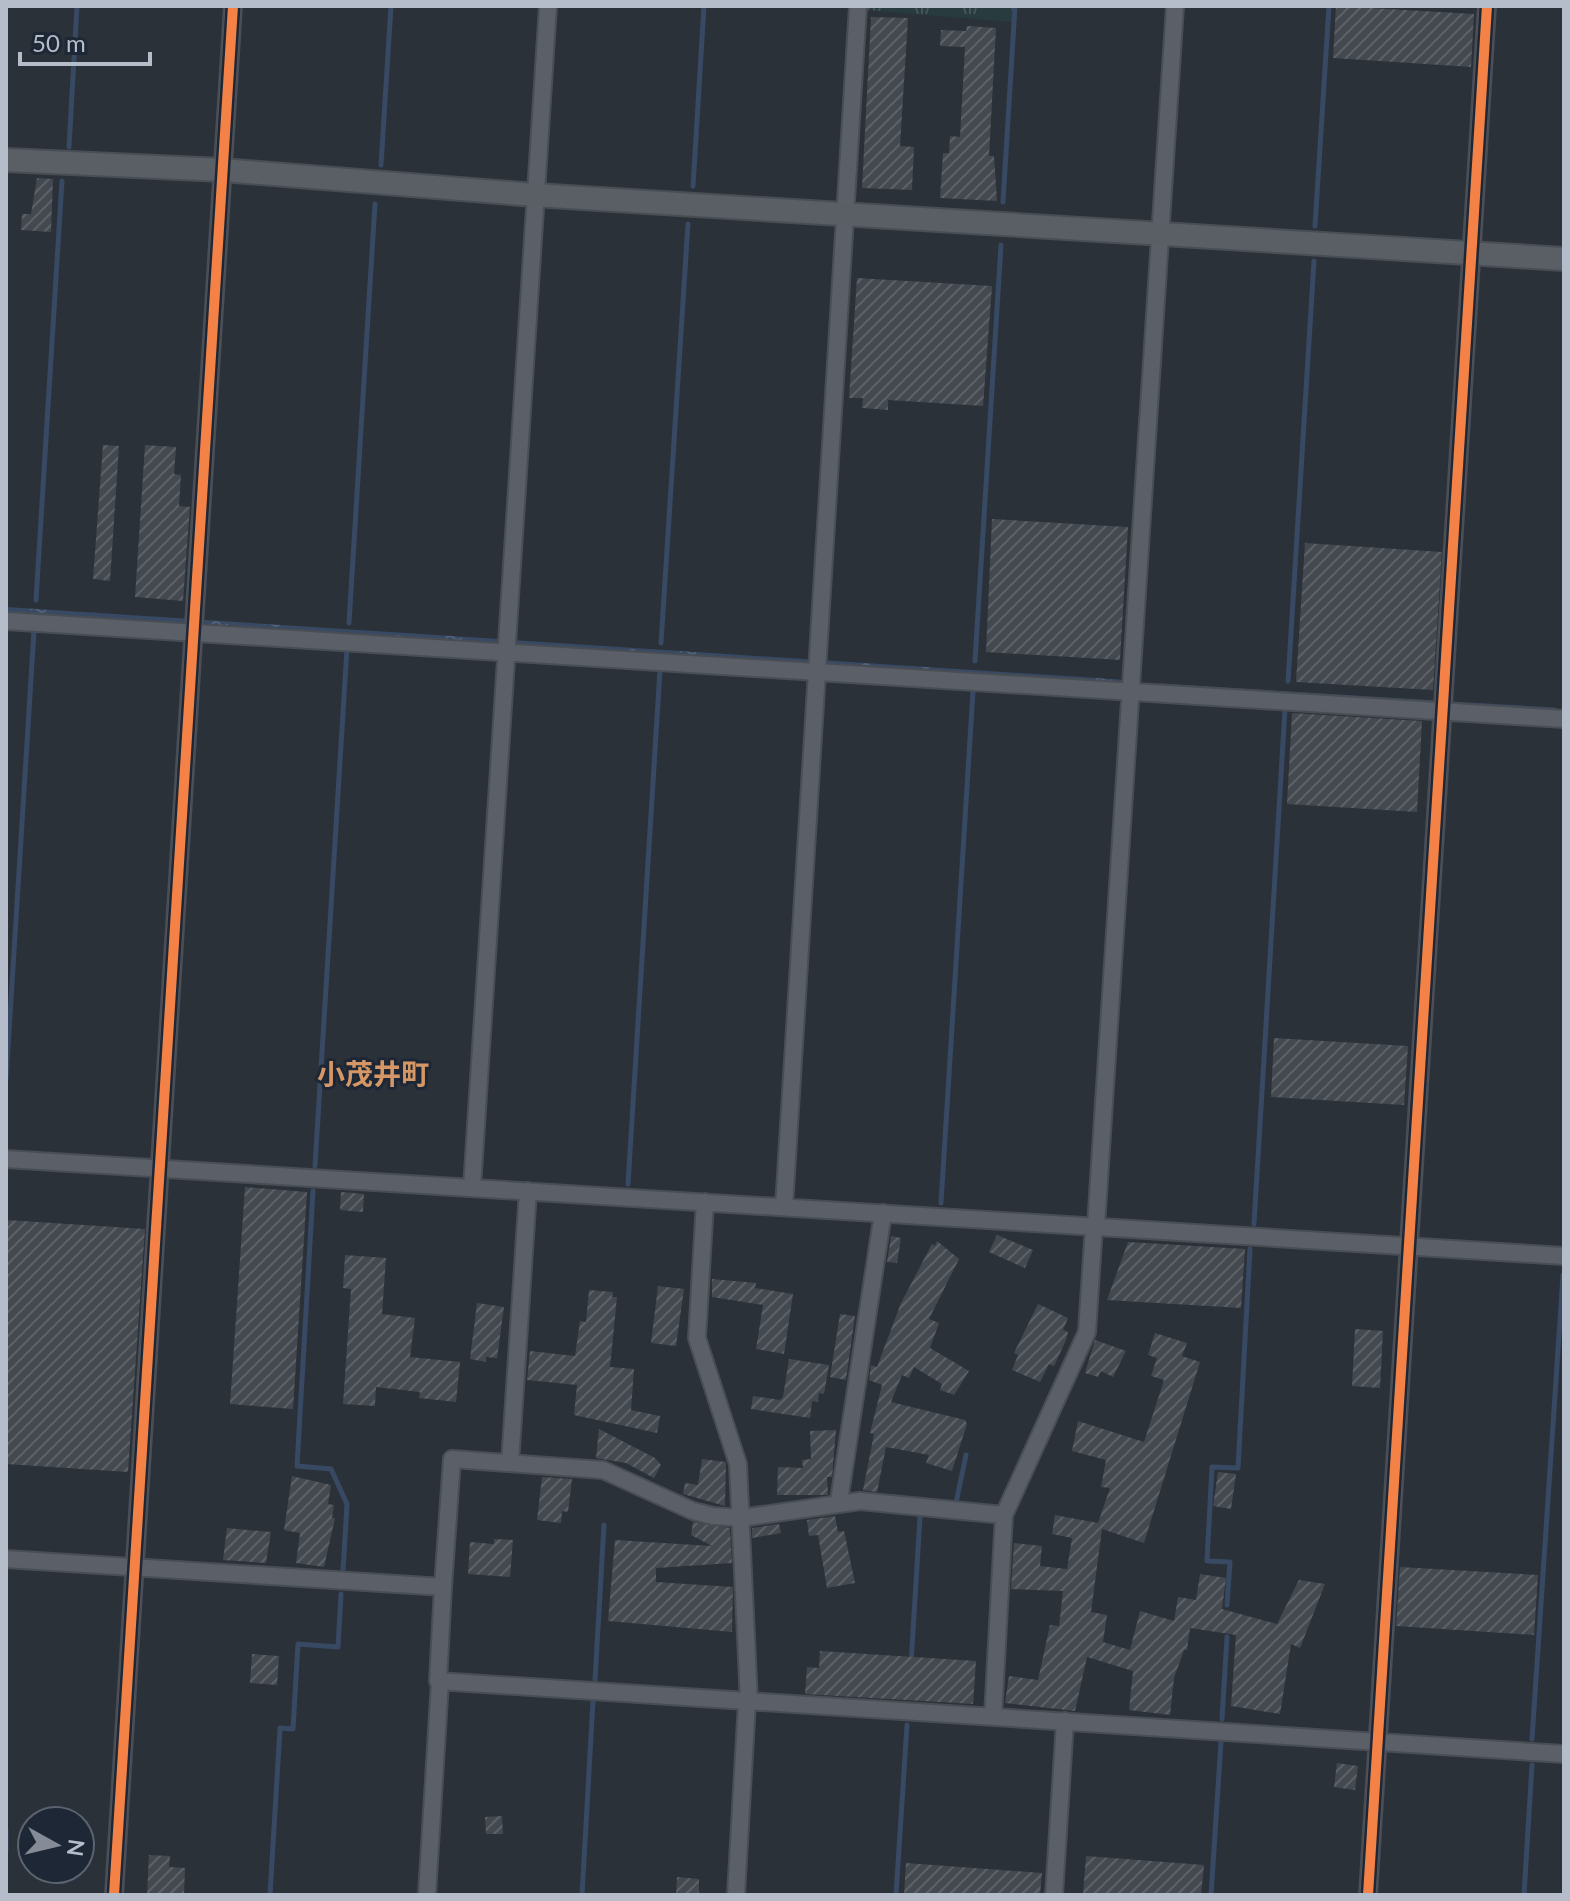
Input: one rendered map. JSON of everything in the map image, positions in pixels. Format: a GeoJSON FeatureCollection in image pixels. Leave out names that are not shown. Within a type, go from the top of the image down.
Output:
{"type":"FeatureCollection","features":[{"type":"Feature","properties":{"kind":"street"},"geometry":{"type":"LineString","coordinates":[[114,1895],[233,6]]}},
{"type":"Feature","properties":{"kind":"street"},"geometry":{"type":"LineString","coordinates":[[472,1188],[548,6]]}},
{"type":"Feature","properties":{"kind":"street"},"geometry":{"type":"LineString","coordinates":[[784,1207],[858,6]]}},
{"type":"Feature","properties":{"kind":"street"},"geometry":{"type":"LineString","coordinates":[[993,1716],[1004,1515],[1087,1332],[1175,6]]}},
{"type":"Feature","properties":{"kind":"street"},"geometry":{"type":"LineString","coordinates":[[1368,1895],[1487,6]]}},
{"type":"Feature","properties":{"kind":"street"},"geometry":{"type":"LineString","coordinates":[[6,160],[222,170],[535,195],[1564,259]]}},
{"type":"Feature","properties":{"kind":"street"},"geometry":{"type":"LineString","coordinates":[[6,621],[192,627],[817,666],[1130,693],[1564,719]]}},
{"type":"Feature","properties":{"kind":"street"},"geometry":{"type":"LineString","coordinates":[[6,1159],[1564,1256]]}},
{"type":"Feature","properties":{"kind":"street"},"geometry":{"type":"LineString","coordinates":[[510,1463],[528,1191]]}},
{"type":"Feature","properties":{"kind":"street"},"geometry":{"type":"LineString","coordinates":[[705,1202],[697,1338],[738,1464],[741,1518],[748,1702],[736,1895]]}},
{"type":"Feature","properties":{"kind":"street"},"geometry":{"type":"LineString","coordinates":[[839,1501],[883,1213]]}},
{"type":"Feature","properties":{"kind":"street"},"geometry":{"type":"LineString","coordinates":[[427,1895],[452,1459],[603,1470],[693,1511],[741,1518],[839,1501],[1004,1515]]}},
{"type":"Feature","properties":{"kind":"street"},"geometry":{"type":"LineString","coordinates":[[6,1559],[443,1587]]}},
{"type":"Feature","properties":{"kind":"street"},"geometry":{"type":"LineString","coordinates":[[440,1681],[1564,1754]]}},
{"type":"Feature","properties":{"kind":"street"},"geometry":{"type":"LineString","coordinates":[[1054,1895],[1065,1721]]}},
{"type":"Feature","properties":{"kind":"green space"},"geometry":{"type":"Polygon","coordinates":[[[867,6],[1015,6],[1014,22],[867,10],[867,6]]]}},
{"type":"Feature","properties":{"kind":"water"},"geometry":{"type":"Polygon","coordinates":[[[6,607],[1126,680],[1126,685],[6,615],[6,607]]]}},
{"type":"Feature","properties":{"kind":"building"},"geometry":{"type":"Polygon","coordinates":[[[1336,6],[1474,14],[1471,67],[1333,58],[1336,6]]]}},
{"type":"Feature","properties":{"kind":"building"},"geometry":{"type":"Polygon","coordinates":[[[871,17],[908,18],[900,146],[914,147],[912,190],[862,188],[871,17]]]}},
{"type":"Feature","properties":{"kind":"building"},"geometry":{"type":"Polygon","coordinates":[[[967,26],[996,28],[989,156],[994,156],[997,201],[940,198],[943,153],[949,153],[950,136],[960,137],[965,47],[940,46],[941,30],[966,31],[967,26]]]}},
{"type":"Feature","properties":{"kind":"building"},"geometry":{"type":"Polygon","coordinates":[[[37,178],[53,179],[51,232],[21,230],[22,214],[31,214],[37,178]]]}},
{"type":"Feature","properties":{"kind":"building"},"geometry":{"type":"Polygon","coordinates":[[[857,278],[992,286],[983,406],[888,400],[888,410],[862,408],[863,398],[849,398],[857,278]]]}},
{"type":"Feature","properties":{"kind":"building"},"geometry":{"type":"Polygon","coordinates":[[[103,445],[119,446],[110,581],[93,579],[103,445]]]}},
{"type":"Feature","properties":{"kind":"building"},"geometry":{"type":"Polygon","coordinates":[[[145,445],[176,447],[174,474],[181,475],[179,506],[190,507],[183,601],[135,597],[145,445]]]}},
{"type":"Feature","properties":{"kind":"building"},"geometry":{"type":"Polygon","coordinates":[[[992,519],[1128,527],[1120,660],[986,652],[992,519]]]}},
{"type":"Feature","properties":{"kind":"building"},"geometry":{"type":"Polygon","coordinates":[[[1305,543],[1442,552],[1433,690],[1296,682],[1305,543]]]}},
{"type":"Feature","properties":{"kind":"building"},"geometry":{"type":"Polygon","coordinates":[[[1292,713],[1422,721],[1417,812],[1287,804],[1292,713]]]}},
{"type":"Feature","properties":{"kind":"building"},"geometry":{"type":"Polygon","coordinates":[[[1274,1038],[1408,1046],[1404,1105],[1271,1097],[1274,1038]]]}},
{"type":"Feature","properties":{"kind":"building"},"geometry":{"type":"Polygon","coordinates":[[[245,1187],[307,1192],[293,1409],[230,1404],[245,1187]]]}},
{"type":"Feature","properties":{"kind":"building"},"geometry":{"type":"Polygon","coordinates":[[[341,1192],[364,1194],[363,1212],[340,1210],[341,1192]]]}},
{"type":"Feature","properties":{"kind":"building"},"geometry":{"type":"Polygon","coordinates":[[[7,1220],[145,1229],[128,1472],[6,1464],[7,1220]]]}},
{"type":"Feature","properties":{"kind":"building"},"geometry":{"type":"Polygon","coordinates":[[[997,1235],[1033,1250],[1025,1268],[989,1252],[997,1235]]]}},
{"type":"Feature","properties":{"kind":"building"},"geometry":{"type":"Polygon","coordinates":[[[891,1236],[901,1238],[897,1263],[887,1262],[891,1236]]]}},
{"type":"Feature","properties":{"kind":"building"},"geometry":{"type":"Polygon","coordinates":[[[937,1241],[959,1259],[929,1319],[939,1323],[930,1348],[969,1371],[954,1395],[940,1390],[942,1384],[914,1367],[909,1378],[902,1375],[891,1402],[965,1420],[967,1424],[952,1471],[926,1463],[929,1455],[886,1447],[877,1492],[863,1490],[874,1434],[870,1433],[882,1385],[869,1380],[871,1365],[877,1367],[901,1303],[932,1244],[935,1246],[937,1241]]]}},
{"type":"Feature","properties":{"kind":"building"},"geometry":{"type":"Polygon","coordinates":[[[1128,1242],[1245,1249],[1241,1308],[1107,1300],[1128,1242]]]}},
{"type":"Feature","properties":{"kind":"building"},"geometry":{"type":"Polygon","coordinates":[[[345,1255],[386,1258],[382,1314],[415,1318],[410,1357],[460,1362],[456,1402],[419,1398],[420,1392],[376,1387],[375,1406],[343,1404],[351,1289],[343,1288],[345,1255]]]}},
{"type":"Feature","properties":{"kind":"building"},"geometry":{"type":"Polygon","coordinates":[[[712,1279],[756,1283],[755,1288],[793,1294],[784,1354],[756,1349],[763,1305],[712,1297],[712,1279]]]}},
{"type":"Feature","properties":{"kind":"building"},"geometry":{"type":"Polygon","coordinates":[[[658,1286],[684,1289],[676,1346],[651,1343],[658,1286]]]}},
{"type":"Feature","properties":{"kind":"building"},"geometry":{"type":"Polygon","coordinates":[[[589,1290],[613,1292],[612,1297],[617,1297],[610,1367],[634,1369],[631,1410],[660,1416],[657,1433],[574,1415],[577,1385],[527,1380],[530,1351],[575,1356],[580,1321],[586,1322],[589,1290]]]}},
{"type":"Feature","properties":{"kind":"building"},"geometry":{"type":"Polygon","coordinates":[[[477,1303],[504,1307],[497,1358],[486,1357],[486,1362],[470,1359],[477,1303]]]}},
{"type":"Feature","properties":{"kind":"building"},"geometry":{"type":"Polygon","coordinates":[[[1038,1304],[1068,1318],[1063,1330],[1068,1332],[1066,1340],[1054,1366],[1049,1364],[1040,1382],[1012,1370],[1018,1355],[1014,1353],[1038,1304]]]}},
{"type":"Feature","properties":{"kind":"building"},"geometry":{"type":"Polygon","coordinates":[[[840,1314],[855,1316],[846,1380],[830,1377],[840,1314]]]}},
{"type":"Feature","properties":{"kind":"building"},"geometry":{"type":"Polygon","coordinates":[[[1355,1329],[1383,1331],[1380,1388],[1352,1386],[1355,1329]]]}},
{"type":"Feature","properties":{"kind":"building"},"geometry":{"type":"Polygon","coordinates":[[[1155,1333],[1187,1343],[1182,1356],[1200,1362],[1144,1543],[1102,1529],[1091,1612],[1107,1615],[1103,1642],[1130,1650],[1140,1611],[1174,1621],[1178,1597],[1196,1600],[1200,1574],[1226,1578],[1222,1609],[1277,1624],[1299,1580],[1325,1584],[1300,1648],[1291,1644],[1280,1714],[1231,1706],[1236,1635],[1190,1628],[1187,1650],[1184,1650],[1174,1678],[1170,1715],[1129,1710],[1133,1671],[1087,1657],[1075,1711],[1005,1703],[1009,1676],[1038,1680],[1050,1625],[1059,1626],[1063,1591],[1011,1589],[1014,1543],[1042,1546],[1040,1566],[1067,1569],[1072,1538],[1052,1534],[1055,1515],[1098,1523],[1110,1488],[1101,1487],[1106,1460],[1072,1451],[1078,1421],[1144,1442],[1164,1380],[1151,1376],[1157,1358],[1148,1355],[1155,1333]]]}},
{"type":"Feature","properties":{"kind":"building"},"geometry":{"type":"Polygon","coordinates":[[[1095,1340],[1126,1351],[1113,1377],[1101,1371],[1098,1377],[1085,1373],[1095,1340]]]}},
{"type":"Feature","properties":{"kind":"building"},"geometry":{"type":"Polygon","coordinates":[[[789,1359],[829,1365],[824,1394],[819,1393],[818,1402],[812,1401],[810,1418],[751,1409],[753,1396],[780,1400],[783,1397],[789,1359]]]}},
{"type":"Feature","properties":{"kind":"building"},"geometry":{"type":"Polygon","coordinates":[[[599,1429],[655,1458],[661,1465],[654,1478],[626,1463],[596,1458],[599,1429]]]}},
{"type":"Feature","properties":{"kind":"building"},"geometry":{"type":"Polygon","coordinates":[[[836,1430],[832,1477],[827,1477],[828,1495],[777,1495],[778,1467],[803,1468],[802,1460],[811,1459],[810,1431],[836,1430]]]}},
{"type":"Feature","properties":{"kind":"building"},"geometry":{"type":"Polygon","coordinates":[[[702,1459],[726,1462],[725,1506],[683,1494],[685,1483],[698,1485],[702,1459]]]}},
{"type":"Feature","properties":{"kind":"building"},"geometry":{"type":"Polygon","coordinates":[[[1218,1472],[1236,1474],[1231,1509],[1213,1506],[1218,1472]]]}},
{"type":"Feature","properties":{"kind":"building"},"geometry":{"type":"Polygon","coordinates":[[[292,1476],[331,1485],[328,1504],[334,1505],[332,1518],[335,1518],[324,1567],[296,1563],[300,1533],[284,1530],[292,1476]]]}},
{"type":"Feature","properties":{"kind":"building"},"geometry":{"type":"Polygon","coordinates":[[[542,1477],[572,1479],[568,1512],[562,1511],[561,1523],[537,1520],[542,1477]]]}},
{"type":"Feature","properties":{"kind":"building"},"geometry":{"type":"Polygon","coordinates":[[[835,1516],[838,1532],[844,1531],[855,1583],[827,1588],[818,1535],[809,1536],[807,1520],[835,1516]]]}},
{"type":"Feature","properties":{"kind":"building"},"geometry":{"type":"Polygon","coordinates":[[[693,1522],[730,1528],[732,1563],[656,1568],[656,1582],[733,1587],[732,1632],[608,1621],[615,1540],[712,1546],[691,1535],[693,1522]]]}},
{"type":"Feature","properties":{"kind":"building"},"geometry":{"type":"Polygon","coordinates":[[[779,1524],[781,1533],[752,1538],[752,1528],[779,1524]]]}},
{"type":"Feature","properties":{"kind":"building"},"geometry":{"type":"Polygon","coordinates":[[[227,1528],[271,1532],[266,1563],[223,1560],[227,1528]]]}},
{"type":"Feature","properties":{"kind":"building"},"geometry":{"type":"Polygon","coordinates":[[[494,1539],[513,1540],[510,1577],[468,1574],[470,1542],[494,1544],[494,1539]]]}},
{"type":"Feature","properties":{"kind":"building"},"geometry":{"type":"Polygon","coordinates":[[[1400,1567],[1538,1575],[1534,1635],[1396,1626],[1400,1567]]]}},
{"type":"Feature","properties":{"kind":"building"},"geometry":{"type":"Polygon","coordinates":[[[820,1651],[976,1661],[973,1704],[805,1694],[807,1667],[819,1668],[820,1651]]]}},
{"type":"Feature","properties":{"kind":"building"},"geometry":{"type":"Polygon","coordinates":[[[252,1654],[279,1656],[277,1685],[250,1683],[252,1654]]]}},
{"type":"Feature","properties":{"kind":"building"},"geometry":{"type":"Polygon","coordinates":[[[1337,1763],[1358,1766],[1355,1790],[1334,1787],[1337,1763]]]}},
{"type":"Feature","properties":{"kind":"building"},"geometry":{"type":"Polygon","coordinates":[[[502,1816],[503,1834],[486,1834],[485,1817],[502,1816]]]}},
{"type":"Feature","properties":{"kind":"building"},"geometry":{"type":"Polygon","coordinates":[[[149,1855],[170,1856],[169,1867],[185,1868],[184,1895],[147,1895],[149,1855]]]}},
{"type":"Feature","properties":{"kind":"building"},"geometry":{"type":"Polygon","coordinates":[[[1086,1856],[1204,1865],[1201,1895],[1083,1895],[1086,1856]]]}},
{"type":"Feature","properties":{"kind":"building"},"geometry":{"type":"Polygon","coordinates":[[[906,1863],[1042,1873],[1040,1895],[904,1895],[906,1863]]]}},
{"type":"Feature","properties":{"kind":"building"},"geometry":{"type":"Polygon","coordinates":[[[677,1877],[699,1879],[699,1895],[676,1895],[677,1877]]]}},
{"type":"Feature","properties":{"kind":"waterway"},"geometry":{"type":"LineString","coordinates":[[69,147],[77,6]]}},
{"type":"Feature","properties":{"kind":"waterway"},"geometry":{"type":"LineString","coordinates":[[381,165],[391,6]]}},
{"type":"Feature","properties":{"kind":"waterway"},"geometry":{"type":"LineString","coordinates":[[693,186],[704,6]]}},
{"type":"Feature","properties":{"kind":"waterway"},"geometry":{"type":"LineString","coordinates":[[1003,202],[1015,6]]}},
{"type":"Feature","properties":{"kind":"waterway"},"geometry":{"type":"LineString","coordinates":[[1315,226],[1329,6]]}},
{"type":"Feature","properties":{"kind":"waterway"},"geometry":{"type":"LineString","coordinates":[[36,600],[62,181]]}},
{"type":"Feature","properties":{"kind":"waterway"},"geometry":{"type":"LineString","coordinates":[[349,623],[375,204]]}},
{"type":"Feature","properties":{"kind":"waterway"},"geometry":{"type":"LineString","coordinates":[[661,643],[688,224]]}},
{"type":"Feature","properties":{"kind":"waterway"},"geometry":{"type":"LineString","coordinates":[[975,661],[1001,245]]}},
{"type":"Feature","properties":{"kind":"waterway"},"geometry":{"type":"LineString","coordinates":[[1288,681],[1314,261]]}},
{"type":"Feature","properties":{"kind":"waterway"},"geometry":{"type":"LineString","coordinates":[[6,1080],[34,631]]}},
{"type":"Feature","properties":{"kind":"waterway"},"geometry":{"type":"LineString","coordinates":[[315,1166],[347,648]]}},
{"type":"Feature","properties":{"kind":"waterway"},"geometry":{"type":"LineString","coordinates":[[628,1184],[660,670]]}},
{"type":"Feature","properties":{"kind":"waterway"},"geometry":{"type":"LineString","coordinates":[[1161,686],[1436,703]]}},
{"type":"Feature","properties":{"kind":"waterway"},"geometry":{"type":"LineString","coordinates":[[941,1203],[973,691]]}},
{"type":"Feature","properties":{"kind":"waterway"},"geometry":{"type":"LineString","coordinates":[[1452,704],[1555,710]]}},
{"type":"Feature","properties":{"kind":"waterway"},"geometry":{"type":"LineString","coordinates":[[1254,1224],[1285,709]]}},
{"type":"Feature","properties":{"kind":"waterway"},"geometry":{"type":"LineString","coordinates":[[313,1191],[297,1466],[331,1469],[347,1504],[343,1571]]}},
{"type":"Feature","properties":{"kind":"waterway"},"geometry":{"type":"LineString","coordinates":[[1227,1605],[1230,1562],[1207,1561],[1212,1467],[1238,1468],[1250,1249]]}},
{"type":"Feature","properties":{"kind":"waterway"},"geometry":{"type":"LineString","coordinates":[[1532,1739],[1563,1275]]}},
{"type":"Feature","properties":{"kind":"waterway"},"geometry":{"type":"LineString","coordinates":[[956,1503],[966,1455]]}},
{"type":"Feature","properties":{"kind":"waterway"},"geometry":{"type":"LineString","coordinates":[[911,1664],[920,1517]]}},
{"type":"Feature","properties":{"kind":"waterway"},"geometry":{"type":"LineString","coordinates":[[595,1680],[604,1525]]}},
{"type":"Feature","properties":{"kind":"waterway"},"geometry":{"type":"LineString","coordinates":[[270,1895],[280,1728],[293,1729],[298,1644],[338,1647],[341,1594]]}},
{"type":"Feature","properties":{"kind":"waterway"},"geometry":{"type":"LineString","coordinates":[[1222,1719],[1227,1637]]}},
{"type":"Feature","properties":{"kind":"waterway"},"geometry":{"type":"LineString","coordinates":[[582,1895],[593,1701]]}},
{"type":"Feature","properties":{"kind":"waterway"},"geometry":{"type":"LineString","coordinates":[[896,1895],[907,1725]]}},
{"type":"Feature","properties":{"kind":"waterway"},"geometry":{"type":"LineString","coordinates":[[1211,1895],[1221,1742]]}},
{"type":"Feature","properties":{"kind":"waterway"},"geometry":{"type":"LineString","coordinates":[[1524,1895],[1532,1765]]}},
{"type":"Feature","properties":{"kind":"waterway"},"geometry":{"type":"LineString","coordinates":[[6,1830],[6,1850]]}},
{"type":"Feature","properties":{"kind":"cycle path"},"geometry":{"type":"LineString","coordinates":[[114,1895],[233,6]]}},
{"type":"Feature","properties":{"kind":"cycle path"},"geometry":{"type":"LineString","coordinates":[[1368,1895],[1487,6]]}},
{"type":"Feature","properties":{"kind":"district","name":"小茂井町"},"geometry":{"type":"Point","coordinates":[373,1073]}}]}
